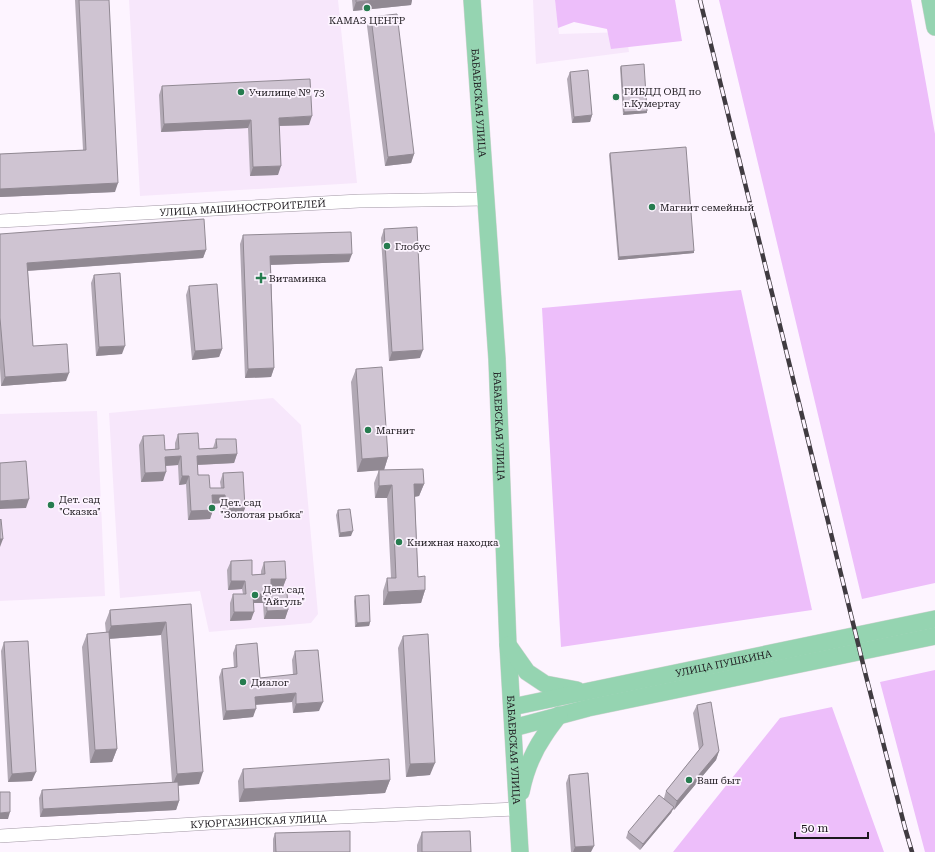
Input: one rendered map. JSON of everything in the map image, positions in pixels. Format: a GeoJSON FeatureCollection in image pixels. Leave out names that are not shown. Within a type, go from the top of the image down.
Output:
{"type":"FeatureCollection","features":[{"type":"Feature","properties":{"kind":"main road","name":"БАБАЕВСКАЯ УЛИЦА"},"geometry":{"type":"LineString","coordinates":[[472,0],[497,359],[508,645],[520,852]]}},
{"type":"Feature","properties":{"kind":"main road"},"geometry":{"type":"LineString","coordinates":[[930,0],[935,27]]}},
{"type":"Feature","properties":{"kind":"main road","name":"УЛИЦА ПУШКИНА"},"geometry":{"type":"LineString","coordinates":[[512,707],[935,619]]}},
{"type":"Feature","properties":{"kind":"main road","name":"УЛИЦА ПУШКИНА"},"geometry":{"type":"LineString","coordinates":[[513,728],[588,708],[935,636]]}},
{"type":"Feature","properties":{"kind":"main road"},"geometry":{"type":"LineString","coordinates":[[508,645],[527,672],[545,684],[585,691]]}},
{"type":"Feature","properties":{"kind":"main road"},"geometry":{"type":"LineString","coordinates":[[518,810],[524,780],[532,758],[544,736],[559,715]]}},
{"type":"Feature","properties":{"kind":"street","name":"УЛИЦА МАШИНОСТРОИТЕЛЕЙ"},"geometry":{"type":"LineString","coordinates":[[0,221],[359,201],[486,198]]}},
{"type":"Feature","properties":{"kind":"street","name":"КУЮРГАЗИНСКАЯ УЛИЦА"},"geometry":{"type":"LineString","coordinates":[[0,836],[212,823],[518,810]]}},
{"type":"Feature","properties":{"kind":"shaded area","name":"Училище № 73"},"geometry":{"type":"Polygon","coordinates":[[[129,0],[338,0],[357,183],[140,196],[129,0]]]}},
{"type":"Feature","properties":{"kind":"shaded area"},"geometry":{"type":"Polygon","coordinates":[[[533,0],[555,0],[559,34],[626,32],[629,52],[536,64],[533,0]]]}},
{"type":"Feature","properties":{"kind":"shaded area"},"geometry":{"type":"Polygon","coordinates":[[[555,0],[675,0],[682,41],[611,49],[607,29],[574,22],[558,28],[555,0]]]}},
{"type":"Feature","properties":{"kind":"shaded area"},"geometry":{"type":"Polygon","coordinates":[[[719,0],[911,0],[935,134],[935,583],[862,599],[719,0]]]}},
{"type":"Feature","properties":{"kind":"shaded area"},"geometry":{"type":"Polygon","coordinates":[[[741,290],[812,610],[561,647],[542,308],[741,290]]]}},
{"type":"Feature","properties":{"kind":"shaded area","name":"Дет. сад \"Золотая рыбка\""},"geometry":{"type":"Polygon","coordinates":[[[273,398],[301,425],[318,614],[311,623],[209,632],[200,591],[120,598],[109,413],[273,398]]]}},
{"type":"Feature","properties":{"kind":"shaded area","name":"Дет. сад \"Сказка\""},"geometry":{"type":"Polygon","coordinates":[[[97,411],[105,596],[0,601],[0,414],[97,411]]]}},
{"type":"Feature","properties":{"kind":"shaded area"},"geometry":{"type":"Polygon","coordinates":[[[935,670],[935,852],[925,852],[880,682],[935,670]]]}},
{"type":"Feature","properties":{"kind":"shaded area"},"geometry":{"type":"Polygon","coordinates":[[[832,707],[884,852],[673,852],[780,718],[832,707]]]}},
{"type":"Feature","properties":{"kind":"building"},"geometry":{"type":"Polygon","coordinates":[[[79,0],[109,0],[118,183],[0,189],[0,154],[86,150],[79,0]]]}},
{"type":"Feature","properties":{"kind":"building"},"geometry":{"type":"Polygon","coordinates":[[[356,0],[376,0],[356,2],[356,0]]]}},
{"type":"Feature","properties":{"kind":"building"},"geometry":{"type":"Polygon","coordinates":[[[397,14],[414,154],[388,157],[371,17],[397,14]]]}},
{"type":"Feature","properties":{"kind":"building"},"geometry":{"type":"Polygon","coordinates":[[[644,64],[647,111],[624,112],[621,66],[644,64]]]}},
{"type":"Feature","properties":{"kind":"building"},"geometry":{"type":"Polygon","coordinates":[[[588,70],[592,115],[574,117],[570,72],[588,70]]]}},
{"type":"Feature","properties":{"kind":"building"},"geometry":{"type":"Polygon","coordinates":[[[310,79],[312,116],[279,118],[281,166],[253,167],[251,120],[164,124],[162,86],[310,79]]]}},
{"type":"Feature","properties":{"kind":"building","name":"Магнит семейный"},"geometry":{"type":"Polygon","coordinates":[[[686,147],[694,251],[619,257],[610,153],[686,147]]]}},
{"type":"Feature","properties":{"kind":"building"},"geometry":{"type":"Polygon","coordinates":[[[204,219],[206,250],[27,263],[33,346],[67,344],[69,373],[5,377],[0,318],[0,234],[204,219]]]}},
{"type":"Feature","properties":{"kind":"building"},"geometry":{"type":"Polygon","coordinates":[[[417,227],[423,350],[392,352],[384,229],[417,227]]]}},
{"type":"Feature","properties":{"kind":"building"},"geometry":{"type":"Polygon","coordinates":[[[351,232],[352,254],[270,256],[274,368],[248,369],[243,235],[351,232]]]}},
{"type":"Feature","properties":{"kind":"building"},"geometry":{"type":"Polygon","coordinates":[[[120,273],[125,346],[99,347],[94,275],[120,273]]]}},
{"type":"Feature","properties":{"kind":"building"},"geometry":{"type":"Polygon","coordinates":[[[217,284],[222,349],[195,351],[189,286],[217,284]]]}},
{"type":"Feature","properties":{"kind":"building"},"geometry":{"type":"Polygon","coordinates":[[[382,367],[388,457],[362,459],[356,369],[382,367]]]}},
{"type":"Feature","properties":{"kind":"building"},"geometry":{"type":"Polygon","coordinates":[[[198,433],[199,449],[217,448],[216,439],[236,439],[237,454],[197,456],[198,475],[209,475],[210,488],[224,488],[223,473],[243,472],[245,508],[226,508],[225,495],[212,495],[213,510],[191,511],[189,476],[182,476],[181,456],[165,457],[166,472],[145,473],[143,436],[164,435],[165,450],[179,449],[178,434],[198,433]]]}},
{"type":"Feature","properties":{"kind":"building"},"geometry":{"type":"Polygon","coordinates":[[[26,461],[29,499],[0,501],[0,463],[26,461]]]}},
{"type":"Feature","properties":{"kind":"building"},"geometry":{"type":"Polygon","coordinates":[[[423,469],[424,484],[414,484],[418,577],[425,576],[425,590],[388,592],[387,578],[396,578],[392,485],[379,486],[379,470],[423,469]]]}},
{"type":"Feature","properties":{"kind":"building"},"geometry":{"type":"Polygon","coordinates":[[[350,509],[353,531],[340,533],[338,510],[350,509]]]}},
{"type":"Feature","properties":{"kind":"building"},"geometry":{"type":"Polygon","coordinates":[[[1,519],[3,539],[0,539],[1,519]]]}},
{"type":"Feature","properties":{"kind":"building"},"geometry":{"type":"Polygon","coordinates":[[[252,560],[252,575],[265,574],[264,562],[285,561],[286,579],[271,579],[271,592],[287,592],[288,610],[267,611],[266,594],[253,594],[254,612],[234,612],[233,594],[246,594],[245,581],[231,581],[231,561],[252,560]]]}},
{"type":"Feature","properties":{"kind":"building"},"geometry":{"type":"Polygon","coordinates":[[[369,595],[370,622],[357,623],[355,596],[369,595]]]}},
{"type":"Feature","properties":{"kind":"building"},"geometry":{"type":"Polygon","coordinates":[[[191,604],[203,772],[177,774],[166,622],[111,626],[110,610],[191,604]]]}},
{"type":"Feature","properties":{"kind":"building"},"geometry":{"type":"Polygon","coordinates":[[[109,632],[117,749],[95,750],[87,634],[109,632]]]}},
{"type":"Feature","properties":{"kind":"building"},"geometry":{"type":"Polygon","coordinates":[[[428,634],[435,763],[410,764],[403,636],[428,634]]]}},
{"type":"Feature","properties":{"kind":"building"},"geometry":{"type":"Polygon","coordinates":[[[28,641],[36,772],[12,774],[4,642],[28,641]]]}},
{"type":"Feature","properties":{"kind":"building"},"geometry":{"type":"Polygon","coordinates":[[[257,643],[260,678],[297,674],[295,651],[318,650],[323,702],[296,704],[296,693],[255,697],[256,709],[226,711],[222,669],[237,667],[236,645],[257,643]]]}},
{"type":"Feature","properties":{"kind":"building","name":"Ваш быт"},"geometry":{"type":"Polygon","coordinates":[[[711,702],[719,751],[677,801],[666,791],[703,745],[697,705],[711,702]]]}},
{"type":"Feature","properties":{"kind":"building"},"geometry":{"type":"Polygon","coordinates":[[[389,759],[390,780],[244,789],[243,769],[389,759]]]}},
{"type":"Feature","properties":{"kind":"building"},"geometry":{"type":"Polygon","coordinates":[[[588,773],[594,846],[575,847],[569,775],[588,773]]]}},
{"type":"Feature","properties":{"kind":"building"},"geometry":{"type":"Polygon","coordinates":[[[178,782],[179,801],[43,809],[42,790],[178,782]]]}},
{"type":"Feature","properties":{"kind":"building"},"geometry":{"type":"Polygon","coordinates":[[[0,792],[10,792],[10,812],[0,813],[0,792]]]}},
{"type":"Feature","properties":{"kind":"building"},"geometry":{"type":"Polygon","coordinates":[[[659,795],[674,807],[643,844],[628,832],[659,795]]]}},
{"type":"Feature","properties":{"kind":"building"},"geometry":{"type":"Polygon","coordinates":[[[350,831],[350,852],[276,852],[275,833],[350,831]]]}},
{"type":"Feature","properties":{"kind":"building"},"geometry":{"type":"Polygon","coordinates":[[[470,831],[471,852],[422,852],[422,832],[470,831]]]}},
{"type":"Feature","properties":{"kind":"railway"},"geometry":{"type":"LineString","coordinates":[[700,0],[866,676],[912,852]]}},
{"type":"Feature","properties":{"kind":"place","name":"КАМАЗ ЦЕНТР"},"geometry":{"type":"Point","coordinates":[367,8]}},
{"type":"Feature","properties":{"kind":"place","name":"Училище № 73"},"geometry":{"type":"Point","coordinates":[241,92]}},
{"type":"Feature","properties":{"kind":"place","name":"ГИБДД ОВД по г.Кумертау"},"geometry":{"type":"Point","coordinates":[616,97]}},
{"type":"Feature","properties":{"kind":"place","name":"Магнит семейный"},"geometry":{"type":"Point","coordinates":[652,207]}},
{"type":"Feature","properties":{"kind":"place","name":"Глобус"},"geometry":{"type":"Point","coordinates":[387,246]}},
{"type":"Feature","properties":{"kind":"place","name":"Витаминка"},"geometry":{"type":"Point","coordinates":[261,278]}},
{"type":"Feature","properties":{"kind":"place","name":"Магнит"},"geometry":{"type":"Point","coordinates":[368,430]}},
{"type":"Feature","properties":{"kind":"place","name":"Дет. сад \"Сказка\""},"geometry":{"type":"Point","coordinates":[51,505]}},
{"type":"Feature","properties":{"kind":"place","name":"Дет. сад \"Золотая рыбка\""},"geometry":{"type":"Point","coordinates":[212,508]}},
{"type":"Feature","properties":{"kind":"place","name":"Книжная находка"},"geometry":{"type":"Point","coordinates":[399,542]}},
{"type":"Feature","properties":{"kind":"place","name":"Дет. сад \"Айгуль\""},"geometry":{"type":"Point","coordinates":[255,595]}},
{"type":"Feature","properties":{"kind":"place","name":"Диалог"},"geometry":{"type":"Point","coordinates":[243,682]}},
{"type":"Feature","properties":{"kind":"place","name":"Ваш быт"},"geometry":{"type":"Point","coordinates":[689,780]}}]}
